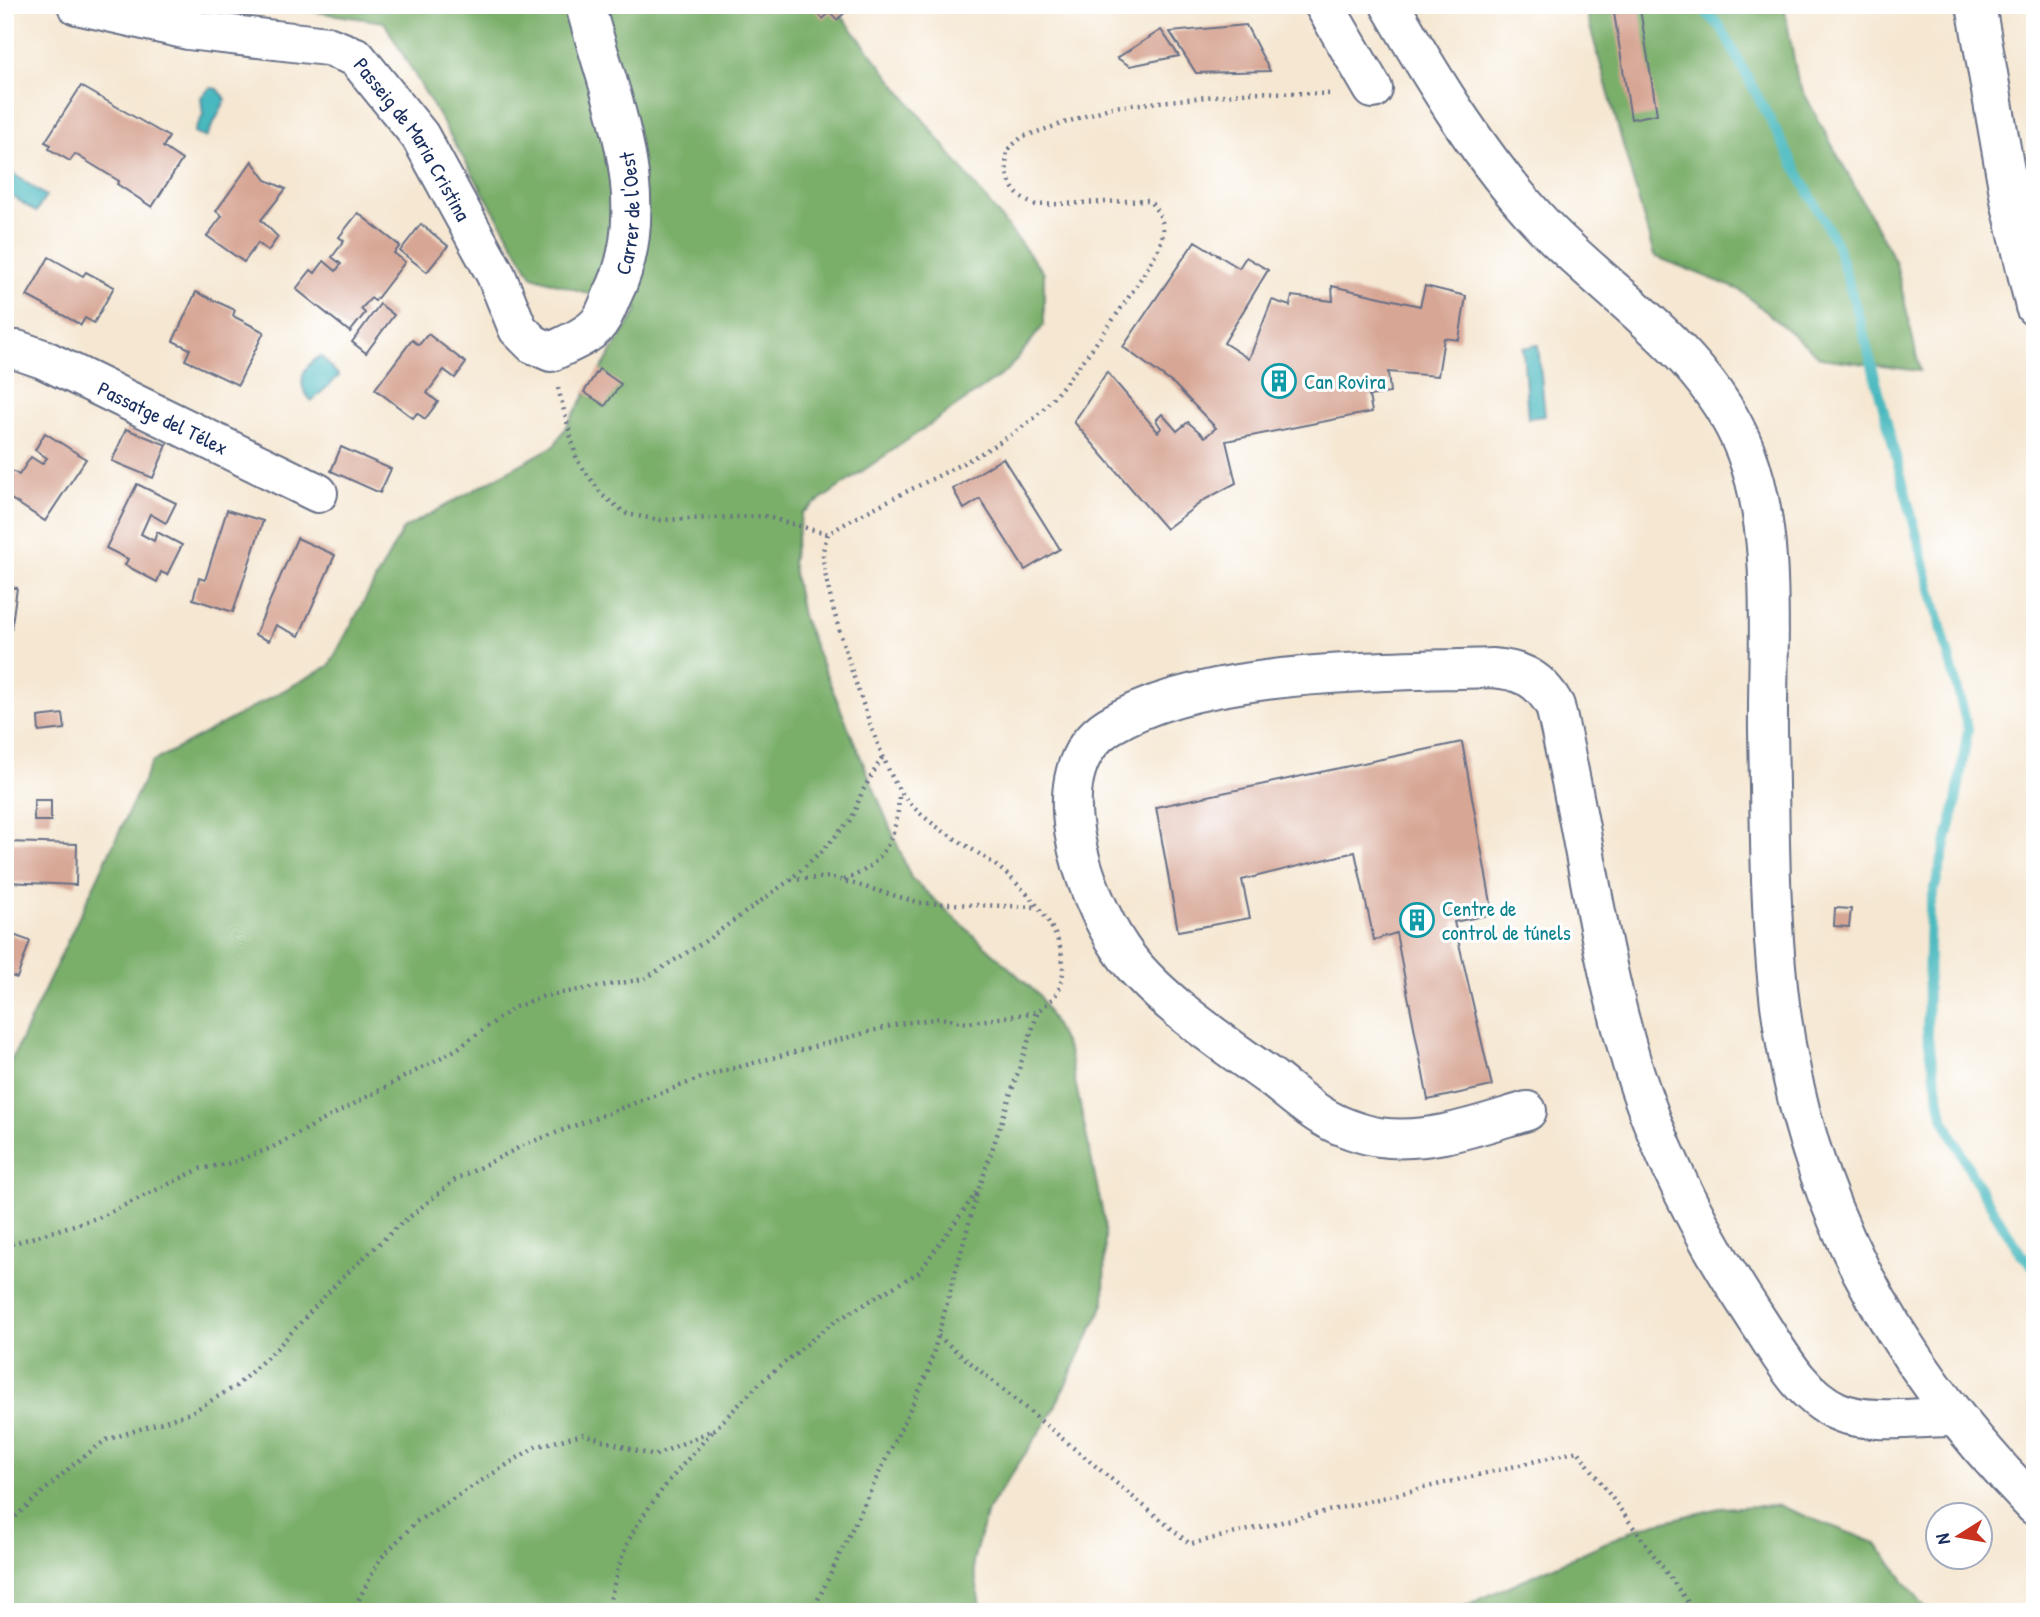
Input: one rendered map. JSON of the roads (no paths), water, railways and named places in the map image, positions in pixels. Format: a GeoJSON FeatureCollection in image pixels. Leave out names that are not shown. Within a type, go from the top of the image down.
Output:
{"type":"FeatureCollection","features":[{"type":"Feature","properties":{"kind":"main road","name":"Carrer de l'Oest"},"geometry":{"type":"LineString","coordinates":[[551,352],[577,340],[599,323],[628,255],[628,165],[619,119],[585,5]]}},
{"type":"Feature","properties":{"kind":"main road"},"geometry":{"type":"LineString","coordinates":[[1324,5],[1373,89]]}},
{"type":"Feature","properties":{"kind":"main road"},"geometry":{"type":"LineString","coordinates":[[1390,5],[1463,124],[1512,189],[1573,255],[1642,315],[1689,362],[1712,390],[1745,451],[1755,485],[1766,556],[1773,915],[1778,989],[1796,1091],[1820,1178],[1849,1248],[1878,1307],[1953,1417],[2035,1506]]}},
{"type":"Feature","properties":{"kind":"main road"},"geometry":{"type":"LineString","coordinates":[[1976,5],[2011,205],[2035,307]]}},
{"type":"Feature","properties":{"kind":"main road","name":"Passeig de Maria Cristina"},"geometry":{"type":"LineString","coordinates":[[93,7],[188,30],[327,46],[356,57],[421,136],[496,275],[518,329],[533,344],[551,352]]}},
{"type":"Feature","properties":{"kind":"main road","name":"Passatge del Télex"},"geometry":{"type":"LineString","coordinates":[[5,350],[17,350],[43,359],[318,493]]}},
{"type":"Feature","properties":{"kind":"main road"},"geometry":{"type":"LineString","coordinates":[[1527,1111],[1421,1138],[1378,1137],[1326,1119],[1175,1004],[1121,949],[1093,892],[1075,839],[1071,793],[1082,752],[1109,726],[1167,701],[1259,681],[1492,668],[1515,670],[1532,677],[1547,692],[1555,706],[1602,938],[1633,1065],[1654,1129],[1718,1260],[1782,1357],[1821,1402],[1840,1413],[1877,1418],[1953,1417]]}},
{"type":"Feature","properties":{"kind":"water"},"geometry":{"type":"Polygon","coordinates":[[[210,88],[218,89],[226,99],[206,138],[194,132],[203,115],[201,97],[210,88]]]}},
{"type":"Feature","properties":{"kind":"water"},"geometry":{"type":"Polygon","coordinates":[[[12,173],[46,196],[36,212],[5,191],[5,183],[12,173]]]}},
{"type":"Feature","properties":{"kind":"water"},"geometry":{"type":"Polygon","coordinates":[[[1538,345],[1545,416],[1528,418],[1523,348],[1538,345]]]}},
{"type":"Feature","properties":{"kind":"water"},"geometry":{"type":"Polygon","coordinates":[[[321,356],[339,376],[312,401],[304,389],[303,376],[309,365],[321,356]]]}},
{"type":"Feature","properties":{"kind":"waterway"},"geometry":{"type":"LineString","coordinates":[[1698,5],[1720,26],[1837,245],[1862,328],[1968,729],[1955,808],[1930,907],[1927,1033],[1943,1117],[1976,1182],[2021,1254],[2035,1268]]}},
{"type":"Feature","properties":{"kind":"place","name":"Can Rovira"},"geometry":{"type":"Point","coordinates":[1279,381]}},
{"type":"Feature","properties":{"kind":"place","name":"Centre de control de túnels"},"geometry":{"type":"Point","coordinates":[1417,920]}}]}
